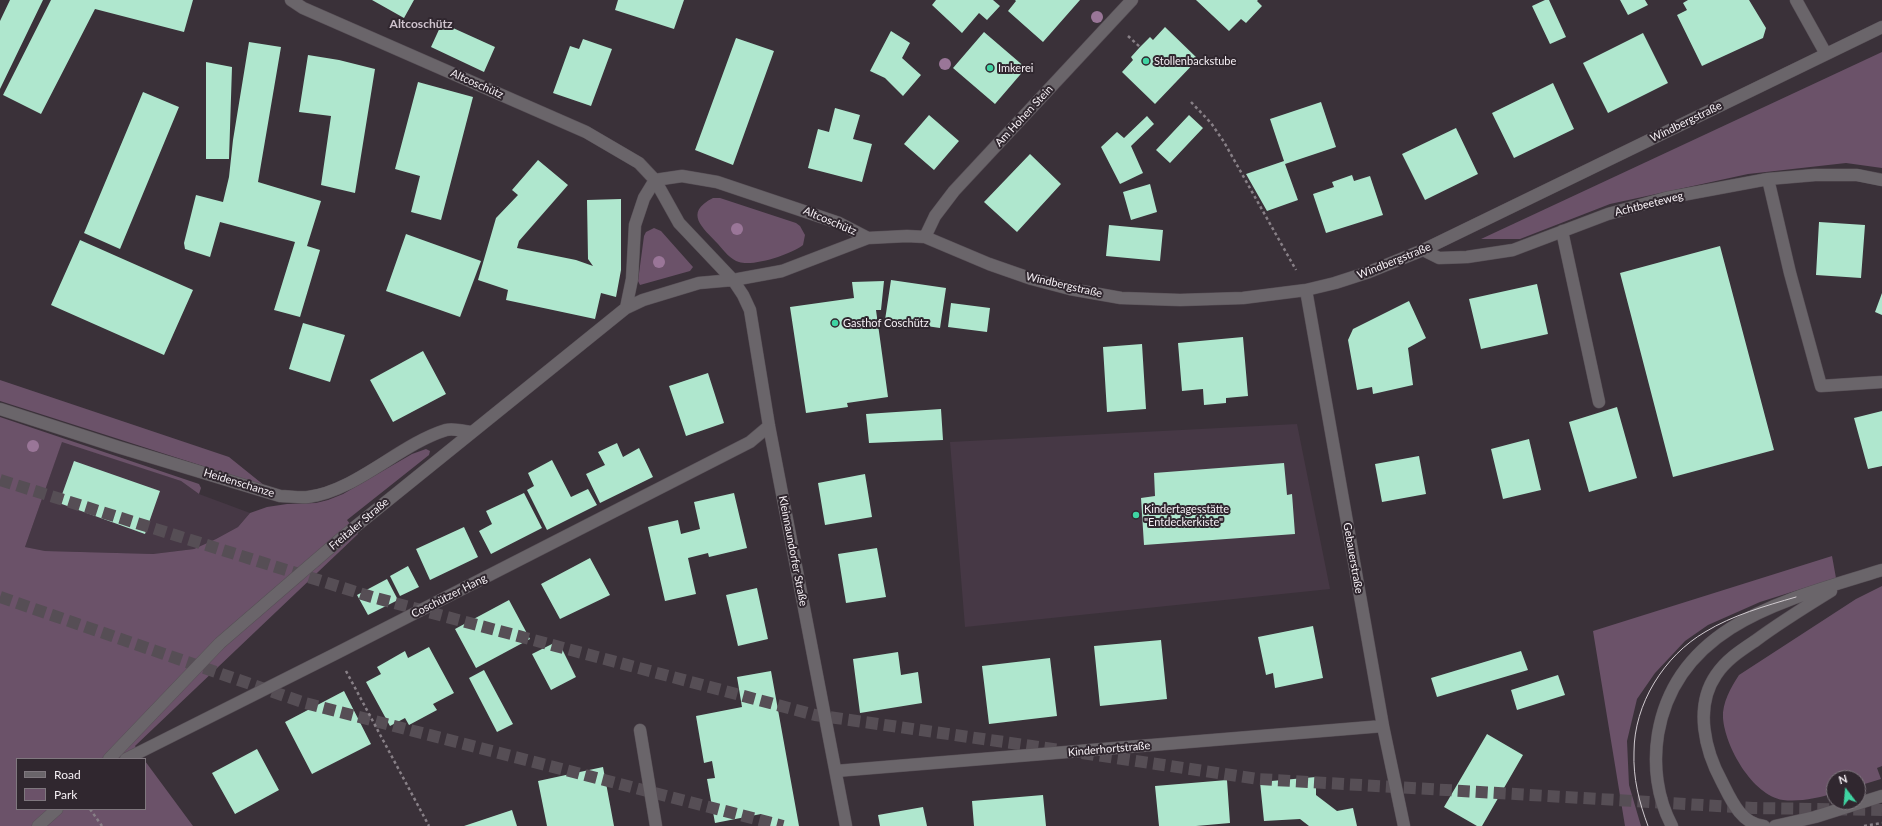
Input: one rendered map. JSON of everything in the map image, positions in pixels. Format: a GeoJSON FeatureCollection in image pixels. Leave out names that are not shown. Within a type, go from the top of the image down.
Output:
{"type":"FeatureCollection","features":[{"type":"Feature","properties":{"kind":"street","name":"Altcoschütz"},"geometry":{"type":"LineString","coordinates":[[291,0],[303,8],[586,132],[639,163],[655,180],[679,223],[733,280]]}},
{"type":"Feature","properties":{"kind":"street","name":"Am Hohen Stein"},"geometry":{"type":"LineString","coordinates":[[926,237],[935,216],[954,191],[1132,0]]}},
{"type":"Feature","properties":{"kind":"street"},"geometry":{"type":"LineString","coordinates":[[1796,0],[1826,54]]}},
{"type":"Feature","properties":{"kind":"street","name":"Windbergstraße"},"geometry":{"type":"LineString","coordinates":[[868,238],[907,236],[926,237],[989,264],[1032,279],[1070,289],[1121,298],[1180,300],[1243,298],[1306,290],[1336,283],[1369,272],[1423,250],[1882,27]]}},
{"type":"Feature","properties":{"kind":"street","name":"Achtbeeteweg"},"geometry":{"type":"LineString","coordinates":[[1423,250],[1439,258],[1467,257],[1513,250],[1608,214],[1666,198],[1768,178],[1815,175],[1857,175],[1882,180]]}},
{"type":"Feature","properties":{"kind":"street","name":"Altcoschütz"},"geometry":{"type":"LineString","coordinates":[[655,180],[682,176],[717,182],[839,223],[868,238]]}},
{"type":"Feature","properties":{"kind":"street"},"geometry":{"type":"LineString","coordinates":[[1768,178],[1790,274],[1821,386],[1882,382]]}},
{"type":"Feature","properties":{"kind":"street"},"geometry":{"type":"LineString","coordinates":[[626,308],[632,279],[635,225],[644,198],[655,180]]}},
{"type":"Feature","properties":{"kind":"street"},"geometry":{"type":"LineString","coordinates":[[1562,231],[1599,402]]}},
{"type":"Feature","properties":{"kind":"street","name":"Altcoschütz"},"geometry":{"type":"LineString","coordinates":[[626,308],[643,300],[699,283],[733,280],[782,271],[868,238]]}},
{"type":"Feature","properties":{"kind":"street","name":"Kleinnaundorfer Straße"},"geometry":{"type":"LineString","coordinates":[[733,280],[743,295],[750,310],[769,426],[846,826]]}},
{"type":"Feature","properties":{"kind":"street","name":"Gebauerstraße"},"geometry":{"type":"LineString","coordinates":[[1306,290],[1383,726],[1404,826]]}},
{"type":"Feature","properties":{"kind":"street","name":"Freitaler Straße"},"geometry":{"type":"LineString","coordinates":[[110,758],[220,643],[344,535],[626,308]]}},
{"type":"Feature","properties":{"kind":"street","name":"Heidenschanze"},"geometry":{"type":"LineString","coordinates":[[0,409],[280,496],[308,497],[326,492],[347,484],[418,443],[448,430],[471,432]]}},
{"type":"Feature","properties":{"kind":"street","name":"Coschützer Hang"},"geometry":{"type":"LineString","coordinates":[[128,758],[337,654],[750,442],[769,426]]}},
{"type":"Feature","properties":{"kind":"street"},"geometry":{"type":"LineString","coordinates":[[1672,826],[1659,788],[1656,765],[1656,746],[1670,694],[1683,672],[1710,643],[1734,625],[1796,597],[1882,570]]}},
{"type":"Feature","properties":{"kind":"street"},"geometry":{"type":"LineString","coordinates":[[1764,826],[1749,822],[1738,810],[1718,775],[1708,749],[1704,729],[1707,692],[1716,675],[1730,659],[1773,628],[1844,582]]}},
{"type":"Feature","properties":{"kind":"street","name":"Kinderhortstraße"},"geometry":{"type":"LineString","coordinates":[[836,772],[1383,726]]}},
{"type":"Feature","properties":{"kind":"street"},"geometry":{"type":"LineString","coordinates":[[640,730],[656,826]]}},
{"type":"Feature","properties":{"kind":"street"},"geometry":{"type":"LineString","coordinates":[[1775,826],[1815,817],[1882,796]]}},
{"type":"Feature","properties":{"kind":"street"},"geometry":{"type":"LineString","coordinates":[[38,826],[56,810]]}},
{"type":"Feature","properties":{"kind":"street"},"geometry":{"type":"LineString","coordinates":[[1737,826],[1749,822]]}},
{"type":"Feature","properties":{"kind":"path"},"geometry":{"type":"LineString","coordinates":[[1128,36],[1140,47]]}},
{"type":"Feature","properties":{"kind":"path"},"geometry":{"type":"LineString","coordinates":[[1191,102],[1211,123],[1224,142],[1306,290]]}},
{"type":"Feature","properties":{"kind":"path"},"geometry":{"type":"LineString","coordinates":[[337,654],[429,826]]}},
{"type":"Feature","properties":{"kind":"path"},"geometry":{"type":"LineString","coordinates":[[91,810],[102,826]]}},
{"type":"Feature","properties":{"kind":"path"},"geometry":{"type":"LineString","coordinates":[[1864,826],[1882,823]]}},
{"type":"Feature","properties":{"kind":"shaded area","name":"Kindertagesstätte \"Entdeckerkiste\""},"geometry":{"type":"Polygon","coordinates":[[[1297,424],[1330,589],[965,627],[950,442],[1297,424]]]}},
{"type":"Feature","properties":{"kind":"shaded area"},"geometry":{"type":"Polygon","coordinates":[[[62,441],[181,481],[199,494],[250,513],[238,527],[194,549],[153,554],[45,551],[25,547],[62,441]]]}},
{"type":"Feature","properties":{"kind":"green space"},"geometry":{"type":"Polygon","coordinates":[[[1882,52],[1882,168],[1846,163],[1748,174],[1610,204],[1520,239],[1481,239],[1882,52]]]}},
{"type":"Feature","properties":{"kind":"green space"},"geometry":{"type":"Polygon","coordinates":[[[713,198],[720,198],[796,223],[800,226],[805,235],[803,245],[798,249],[772,259],[753,263],[736,261],[725,252],[699,221],[697,215],[699,209],[713,198]]]}},
{"type":"Feature","properties":{"kind":"green space"},"geometry":{"type":"Polygon","coordinates":[[[654,228],[661,231],[693,267],[690,271],[640,285],[638,281],[644,236],[646,232],[654,228]]]}},
{"type":"Feature","properties":{"kind":"green space"},"geometry":{"type":"Polygon","coordinates":[[[0,380],[229,457],[265,486],[0,401],[0,380]]]}},
{"type":"Feature","properties":{"kind":"green space"},"geometry":{"type":"Polygon","coordinates":[[[0,417],[199,484],[201,488],[199,494],[181,481],[62,442],[25,547],[45,551],[153,554],[194,549],[238,527],[250,513],[267,507],[287,504],[316,503],[328,500],[343,494],[412,454],[426,449],[430,451],[429,455],[347,520],[358,534],[135,746],[143,758],[16,758],[16,810],[146,810],[146,762],[193,826],[0,826],[0,417]]]}},
{"type":"Feature","properties":{"kind":"green space"},"geometry":{"type":"Polygon","coordinates":[[[1832,556],[1836,578],[1760,602],[1708,625],[1685,641],[1655,673],[1637,699],[1627,741],[1629,785],[1641,826],[1625,826],[1593,631],[1832,556]]]}},
{"type":"Feature","properties":{"kind":"green space"},"geometry":{"type":"Polygon","coordinates":[[[1882,586],[1882,766],[1877,768],[1881,779],[1866,784],[1866,770],[1826,770],[1826,795],[1796,800],[1783,800],[1772,796],[1761,789],[1742,768],[1729,742],[1725,729],[1723,712],[1730,690],[1739,675],[1856,599],[1882,586]]]}},
{"type":"Feature","properties":{"kind":"building"},"geometry":{"type":"Polygon","coordinates":[[[10,0],[43,0],[0,89],[0,21],[10,0]]]}},
{"type":"Feature","properties":{"kind":"building"},"geometry":{"type":"Polygon","coordinates":[[[51,0],[193,0],[184,32],[95,9],[41,114],[3,95],[51,0]]]}},
{"type":"Feature","properties":{"kind":"building"},"geometry":{"type":"Polygon","coordinates":[[[372,0],[414,0],[404,18],[372,0]]]}},
{"type":"Feature","properties":{"kind":"building"},"geometry":{"type":"Polygon","coordinates":[[[618,0],[684,0],[674,29],[615,10],[618,0]]]}},
{"type":"Feature","properties":{"kind":"building"},"geometry":{"type":"Polygon","coordinates":[[[936,0],[993,0],[1000,6],[987,20],[979,13],[962,33],[932,5],[936,0]]]}},
{"type":"Feature","properties":{"kind":"building"},"geometry":{"type":"Polygon","coordinates":[[[1015,0],[1080,0],[1043,42],[1008,11],[1016,1],[1015,0]]]}},
{"type":"Feature","properties":{"kind":"building"},"geometry":{"type":"Polygon","coordinates":[[[1196,0],[1258,0],[1257,1],[1262,6],[1246,23],[1241,19],[1229,31],[1196,0]]]}},
{"type":"Feature","properties":{"kind":"building"},"geometry":{"type":"Polygon","coordinates":[[[1545,0],[1549,0],[1566,37],[1550,44],[1532,6],[1545,0]]]}},
{"type":"Feature","properties":{"kind":"building"},"geometry":{"type":"Polygon","coordinates":[[[1620,0],[1645,0],[1648,5],[1628,15],[1620,0]]]}},
{"type":"Feature","properties":{"kind":"building"},"geometry":{"type":"Polygon","coordinates":[[[1688,0],[1749,0],[1766,28],[1763,38],[1702,66],[1677,15],[1687,10],[1683,3],[1688,0]]]}},
{"type":"Feature","properties":{"kind":"building"},"geometry":{"type":"Polygon","coordinates":[[[442,23],[495,47],[484,72],[431,47],[442,23]]]}},
{"type":"Feature","properties":{"kind":"building"},"geometry":{"type":"Polygon","coordinates":[[[1165,27],[1198,59],[1155,104],[1122,72],[1133,60],[1131,57],[1140,47],[1150,37],[1153,40],[1165,27]]]}},
{"type":"Feature","properties":{"kind":"building"},"geometry":{"type":"Polygon","coordinates":[[[891,31],[910,43],[902,58],[921,75],[903,96],[885,78],[870,71],[891,31]]]}},
{"type":"Feature","properties":{"kind":"building","name":"Imkerei"},"geometry":{"type":"Polygon","coordinates":[[[984,32],[1026,68],[995,104],[953,68],[984,32]]]}},
{"type":"Feature","properties":{"kind":"building"},"geometry":{"type":"Polygon","coordinates":[[[1643,33],[1668,83],[1608,113],[1583,63],[1643,33]]]}},
{"type":"Feature","properties":{"kind":"building"},"geometry":{"type":"Polygon","coordinates":[[[736,38],[774,51],[733,165],[695,150],[736,38]]]}},
{"type":"Feature","properties":{"kind":"building"},"geometry":{"type":"Polygon","coordinates":[[[583,39],[612,49],[591,106],[553,93],[570,46],[579,49],[583,39]]]}},
{"type":"Feature","properties":{"kind":"building"},"geometry":{"type":"Polygon","coordinates":[[[249,42],[281,47],[258,182],[321,201],[307,246],[320,250],[300,317],[274,310],[295,242],[220,222],[210,257],[185,249],[184,243],[196,195],[223,202],[229,177],[233,140],[249,42]]]}},
{"type":"Feature","properties":{"kind":"building"},"geometry":{"type":"Polygon","coordinates":[[[308,55],[339,60],[375,69],[355,193],[321,185],[331,116],[299,112],[308,55]]]}},
{"type":"Feature","properties":{"kind":"building"},"geometry":{"type":"Polygon","coordinates":[[[206,62],[232,67],[229,159],[206,159],[206,62]]]}},
{"type":"Feature","properties":{"kind":"building"},"geometry":{"type":"Polygon","coordinates":[[[418,82],[473,97],[441,220],[411,212],[420,176],[395,169],[418,82]]]}},
{"type":"Feature","properties":{"kind":"building"},"geometry":{"type":"Polygon","coordinates":[[[1553,83],[1574,129],[1514,158],[1492,113],[1553,83]]]}},
{"type":"Feature","properties":{"kind":"building"},"geometry":{"type":"Polygon","coordinates":[[[143,92],[179,107],[120,249],[84,233],[143,92]]]}},
{"type":"Feature","properties":{"kind":"building"},"geometry":{"type":"Polygon","coordinates":[[[1321,102],[1336,147],[1285,164],[1298,200],[1267,211],[1246,174],[1284,161],[1270,119],[1321,102]]]}},
{"type":"Feature","properties":{"kind":"building"},"geometry":{"type":"Polygon","coordinates":[[[835,108],[860,115],[853,139],[872,144],[862,182],[808,168],[818,129],[829,132],[835,108]]]}},
{"type":"Feature","properties":{"kind":"building"},"geometry":{"type":"Polygon","coordinates":[[[929,115],[959,141],[934,170],[904,144],[929,115]]]}},
{"type":"Feature","properties":{"kind":"building"},"geometry":{"type":"Polygon","coordinates":[[[1189,115],[1203,128],[1170,163],[1156,150],[1189,115]]]}},
{"type":"Feature","properties":{"kind":"building"},"geometry":{"type":"Polygon","coordinates":[[[1147,116],[1154,124],[1131,146],[1143,173],[1120,184],[1101,147],[1117,132],[1124,138],[1147,116]]]}},
{"type":"Feature","properties":{"kind":"building"},"geometry":{"type":"Polygon","coordinates":[[[1456,128],[1478,174],[1425,200],[1402,154],[1456,128]]]}},
{"type":"Feature","properties":{"kind":"building"},"geometry":{"type":"Polygon","coordinates":[[[1030,154],[1061,184],[1017,232],[984,202],[1030,154]]]}},
{"type":"Feature","properties":{"kind":"building"},"geometry":{"type":"Polygon","coordinates":[[[538,160],[568,185],[519,241],[517,248],[576,260],[593,266],[588,259],[587,200],[621,199],[621,270],[616,297],[601,293],[595,319],[506,300],[508,290],[478,280],[496,218],[518,195],[512,190],[538,160]]]}},
{"type":"Feature","properties":{"kind":"building"},"geometry":{"type":"Polygon","coordinates":[[[1352,175],[1354,181],[1370,176],[1383,215],[1326,233],[1313,194],[1334,187],[1332,182],[1352,175]]]}},
{"type":"Feature","properties":{"kind":"building"},"geometry":{"type":"Polygon","coordinates":[[[1150,184],[1157,212],[1131,220],[1123,192],[1150,184]]]}},
{"type":"Feature","properties":{"kind":"building"},"geometry":{"type":"Polygon","coordinates":[[[1819,222],[1865,225],[1861,278],[1816,275],[1819,222]]]}},
{"type":"Feature","properties":{"kind":"building"},"geometry":{"type":"Polygon","coordinates":[[[1109,225],[1163,230],[1160,261],[1106,256],[1109,225]]]}},
{"type":"Feature","properties":{"kind":"building"},"geometry":{"type":"Polygon","coordinates":[[[406,234],[481,261],[460,317],[386,291],[406,234]]]}},
{"type":"Feature","properties":{"kind":"building"},"geometry":{"type":"Polygon","coordinates":[[[80,240],[193,290],[164,355],[51,305],[80,240]]]}},
{"type":"Feature","properties":{"kind":"building"},"geometry":{"type":"Polygon","coordinates":[[[1720,246],[1774,450],[1673,477],[1620,273],[1720,246]]]}},
{"type":"Feature","properties":{"kind":"building"},"geometry":{"type":"Polygon","coordinates":[[[891,280],[946,288],[940,328],[885,320],[891,280]]]}},
{"type":"Feature","properties":{"kind":"building","name":"Gasthof Coschütz"},"geometry":{"type":"Polygon","coordinates":[[[884,281],[881,310],[876,310],[888,397],[847,403],[848,407],[806,413],[790,307],[854,298],[852,282],[884,281]]]}},
{"type":"Feature","properties":{"kind":"building"},"geometry":{"type":"Polygon","coordinates":[[[1537,284],[1548,334],[1481,349],[1469,299],[1537,284]]]}},
{"type":"Feature","properties":{"kind":"building"},"geometry":{"type":"Polygon","coordinates":[[[1882,293],[1882,315],[1875,312],[1882,293]]]}},
{"type":"Feature","properties":{"kind":"building"},"geometry":{"type":"Polygon","coordinates":[[[1409,301],[1426,338],[1408,348],[1413,385],[1373,394],[1372,387],[1357,390],[1348,340],[1353,329],[1409,301]]]}},
{"type":"Feature","properties":{"kind":"building"},"geometry":{"type":"Polygon","coordinates":[[[951,303],[990,308],[987,332],[948,327],[951,303]]]}},
{"type":"Feature","properties":{"kind":"building"},"geometry":{"type":"Polygon","coordinates":[[[303,323],[345,335],[330,382],[289,369],[303,323]]]}},
{"type":"Feature","properties":{"kind":"building"},"geometry":{"type":"Polygon","coordinates":[[[1243,337],[1248,396],[1226,398],[1226,403],[1204,405],[1203,389],[1182,391],[1178,343],[1243,337]]]}},
{"type":"Feature","properties":{"kind":"building"},"geometry":{"type":"Polygon","coordinates":[[[1142,344],[1146,409],[1107,412],[1103,347],[1142,344]]]}},
{"type":"Feature","properties":{"kind":"building"},"geometry":{"type":"Polygon","coordinates":[[[423,351],[446,394],[393,422],[370,380],[423,351]]]}},
{"type":"Feature","properties":{"kind":"building"},"geometry":{"type":"Polygon","coordinates":[[[708,373],[724,423],[686,436],[669,386],[708,373]]]}},
{"type":"Feature","properties":{"kind":"building"},"geometry":{"type":"Polygon","coordinates":[[[1617,407],[1637,478],[1589,492],[1569,422],[1617,407]]]}},
{"type":"Feature","properties":{"kind":"building"},"geometry":{"type":"Polygon","coordinates":[[[941,409],[943,440],[869,443],[866,414],[941,409]]]}},
{"type":"Feature","properties":{"kind":"building"},"geometry":{"type":"Polygon","coordinates":[[[1882,411],[1882,466],[1868,469],[1854,418],[1882,411]]]}},
{"type":"Feature","properties":{"kind":"building"},"geometry":{"type":"Polygon","coordinates":[[[1529,439],[1541,490],[1503,499],[1491,449],[1529,439]]]}},
{"type":"Feature","properties":{"kind":"building"},"geometry":{"type":"Polygon","coordinates":[[[617,443],[623,457],[639,448],[653,477],[600,503],[586,474],[605,465],[598,452],[617,443]]]}},
{"type":"Feature","properties":{"kind":"building"},"geometry":{"type":"Polygon","coordinates":[[[1419,456],[1426,494],[1382,502],[1375,464],[1419,456]]]}},
{"type":"Feature","properties":{"kind":"building"},"geometry":{"type":"Polygon","coordinates":[[[552,460],[571,497],[588,489],[597,505],[547,530],[527,490],[534,486],[528,473],[552,460]]]}},
{"type":"Feature","properties":{"kind":"building"},"geometry":{"type":"Polygon","coordinates":[[[74,461],[160,491],[145,534],[59,503],[74,461]]]}},
{"type":"Feature","properties":{"kind":"building"},"geometry":{"type":"Polygon","coordinates":[[[1284,463],[1287,495],[1292,494],[1295,534],[1144,545],[1141,498],[1155,496],[1154,473],[1284,463]]]}},
{"type":"Feature","properties":{"kind":"building"},"geometry":{"type":"Polygon","coordinates":[[[865,474],[872,517],[825,525],[818,483],[865,474]]]}},
{"type":"Feature","properties":{"kind":"building"},"geometry":{"type":"Polygon","coordinates":[[[524,493],[542,528],[491,554],[479,531],[492,524],[486,511],[524,493]]]}},
{"type":"Feature","properties":{"kind":"building"},"geometry":{"type":"Polygon","coordinates":[[[734,493],[747,548],[709,557],[708,553],[688,558],[696,594],[665,601],[648,527],[678,520],[681,534],[700,529],[694,502],[734,493]]]}},
{"type":"Feature","properties":{"kind":"building"},"geometry":{"type":"Polygon","coordinates":[[[464,527],[478,557],[430,580],[416,549],[464,527]]]}},
{"type":"Feature","properties":{"kind":"building"},"geometry":{"type":"Polygon","coordinates":[[[877,548],[886,597],[846,603],[838,554],[877,548]]]}},
{"type":"Feature","properties":{"kind":"building"},"geometry":{"type":"Polygon","coordinates":[[[590,558],[610,595],[560,619],[541,584],[590,558]]]}},
{"type":"Feature","properties":{"kind":"building"},"geometry":{"type":"Polygon","coordinates":[[[408,566],[419,587],[400,596],[390,576],[408,566]]]}},
{"type":"Feature","properties":{"kind":"building"},"geometry":{"type":"Polygon","coordinates":[[[387,579],[398,600],[368,615],[357,595],[387,579]]]}},
{"type":"Feature","properties":{"kind":"building"},"geometry":{"type":"Polygon","coordinates":[[[757,588],[768,639],[738,646],[726,595],[757,588]]]}},
{"type":"Feature","properties":{"kind":"building"},"geometry":{"type":"Polygon","coordinates":[[[509,600],[530,639],[476,668],[455,629],[509,600]]]}},
{"type":"Feature","properties":{"kind":"building"},"geometry":{"type":"Polygon","coordinates":[[[1313,626],[1323,678],[1275,688],[1273,673],[1266,675],[1258,637],[1313,626]]]}},
{"type":"Feature","properties":{"kind":"building"},"geometry":{"type":"Polygon","coordinates":[[[1161,640],[1167,699],[1100,706],[1094,646],[1161,640]]]}},
{"type":"Feature","properties":{"kind":"building"},"geometry":{"type":"Polygon","coordinates":[[[558,641],[576,677],[551,690],[532,654],[558,641]]]}},
{"type":"Feature","properties":{"kind":"building"},"geometry":{"type":"Polygon","coordinates":[[[429,647],[454,693],[433,704],[437,710],[409,725],[405,718],[390,726],[366,682],[381,674],[377,667],[405,651],[408,658],[429,647]]]}},
{"type":"Feature","properties":{"kind":"building"},"geometry":{"type":"Polygon","coordinates":[[[1521,651],[1528,670],[1437,697],[1431,678],[1521,651]]]}},
{"type":"Feature","properties":{"kind":"building"},"geometry":{"type":"Polygon","coordinates":[[[898,652],[901,675],[918,672],[922,703],[860,713],[853,659],[898,652]]]}},
{"type":"Feature","properties":{"kind":"building"},"geometry":{"type":"Polygon","coordinates":[[[1050,658],[1057,716],[989,724],[982,666],[1050,658]]]}},
{"type":"Feature","properties":{"kind":"building"},"geometry":{"type":"Polygon","coordinates":[[[484,670],[513,724],[497,732],[469,678],[484,670]]]}},
{"type":"Feature","properties":{"kind":"building"},"geometry":{"type":"Polygon","coordinates":[[[771,671],[799,826],[764,826],[761,814],[715,823],[707,779],[715,778],[712,761],[704,763],[696,716],[742,707],[737,677],[771,671]]]}},
{"type":"Feature","properties":{"kind":"building"},"geometry":{"type":"Polygon","coordinates":[[[1558,675],[1565,695],[1517,710],[1511,690],[1558,675]]]}},
{"type":"Feature","properties":{"kind":"building"},"geometry":{"type":"Polygon","coordinates":[[[344,691],[371,744],[312,774],[285,722],[344,691]]]}},
{"type":"Feature","properties":{"kind":"building"},"geometry":{"type":"Polygon","coordinates":[[[1487,734],[1523,755],[1482,826],[1477,826],[1444,807],[1487,734]]]}},
{"type":"Feature","properties":{"kind":"building"},"geometry":{"type":"Polygon","coordinates":[[[257,749],[279,790],[235,814],[212,773],[257,749]]]}},
{"type":"Feature","properties":{"kind":"building"},"geometry":{"type":"Polygon","coordinates":[[[603,767],[614,826],[547,826],[538,781],[603,767]]]}},
{"type":"Feature","properties":{"kind":"building"},"geometry":{"type":"Polygon","coordinates":[[[1316,777],[1316,795],[1337,811],[1353,808],[1357,826],[1309,826],[1300,819],[1264,821],[1260,782],[1316,777]]]}},
{"type":"Feature","properties":{"kind":"building"},"geometry":{"type":"Polygon","coordinates":[[[1227,780],[1230,823],[1196,826],[1159,826],[1155,786],[1227,780]]]}},
{"type":"Feature","properties":{"kind":"building"},"geometry":{"type":"Polygon","coordinates":[[[1043,795],[1046,826],[974,826],[972,801],[1043,795]]]}},
{"type":"Feature","properties":{"kind":"building"},"geometry":{"type":"Polygon","coordinates":[[[923,807],[927,826],[880,826],[878,815],[923,807]]]}},
{"type":"Feature","properties":{"kind":"building"},"geometry":{"type":"Polygon","coordinates":[[[512,810],[517,826],[464,826],[512,810]]]}},
{"type":"Feature","properties":{"kind":"tunnel"},"geometry":{"type":"LineString","coordinates":[[0,480],[372,597],[815,715],[1060,750]]}},
{"type":"Feature","properties":{"kind":"tunnel"},"geometry":{"type":"LineString","coordinates":[[0,597],[305,703],[783,826]]}},
{"type":"Feature","properties":{"kind":"tunnel"},"geometry":{"type":"LineString","coordinates":[[1082,753],[1258,779],[1753,808],[1882,810]]}},
{"type":"Feature","properties":{"kind":"tram line"},"geometry":{"type":"LineString","coordinates":[[1648,826],[1637,790],[1634,771],[1634,752],[1635,734],[1639,716],[1654,683],[1677,654],[1690,642],[1705,632],[1738,616],[1796,597]]}},
{"type":"Feature","properties":{"kind":"place","name":"Stollenbackstube"},"geometry":{"type":"Point","coordinates":[1146,61]}},
{"type":"Feature","properties":{"kind":"place","name":"Imkerei"},"geometry":{"type":"Point","coordinates":[990,68]}},
{"type":"Feature","properties":{"kind":"place","name":"Gasthof Coschütz"},"geometry":{"type":"Point","coordinates":[835,323]}},
{"type":"Feature","properties":{"kind":"place","name":"Kindertagesstätte \"Entdeckerkiste\""},"geometry":{"type":"Point","coordinates":[1136,515]}},
{"type":"Feature","properties":{"kind":"district","name":"Altcoschütz"},"geometry":{"type":"Point","coordinates":[421,24]}}]}
